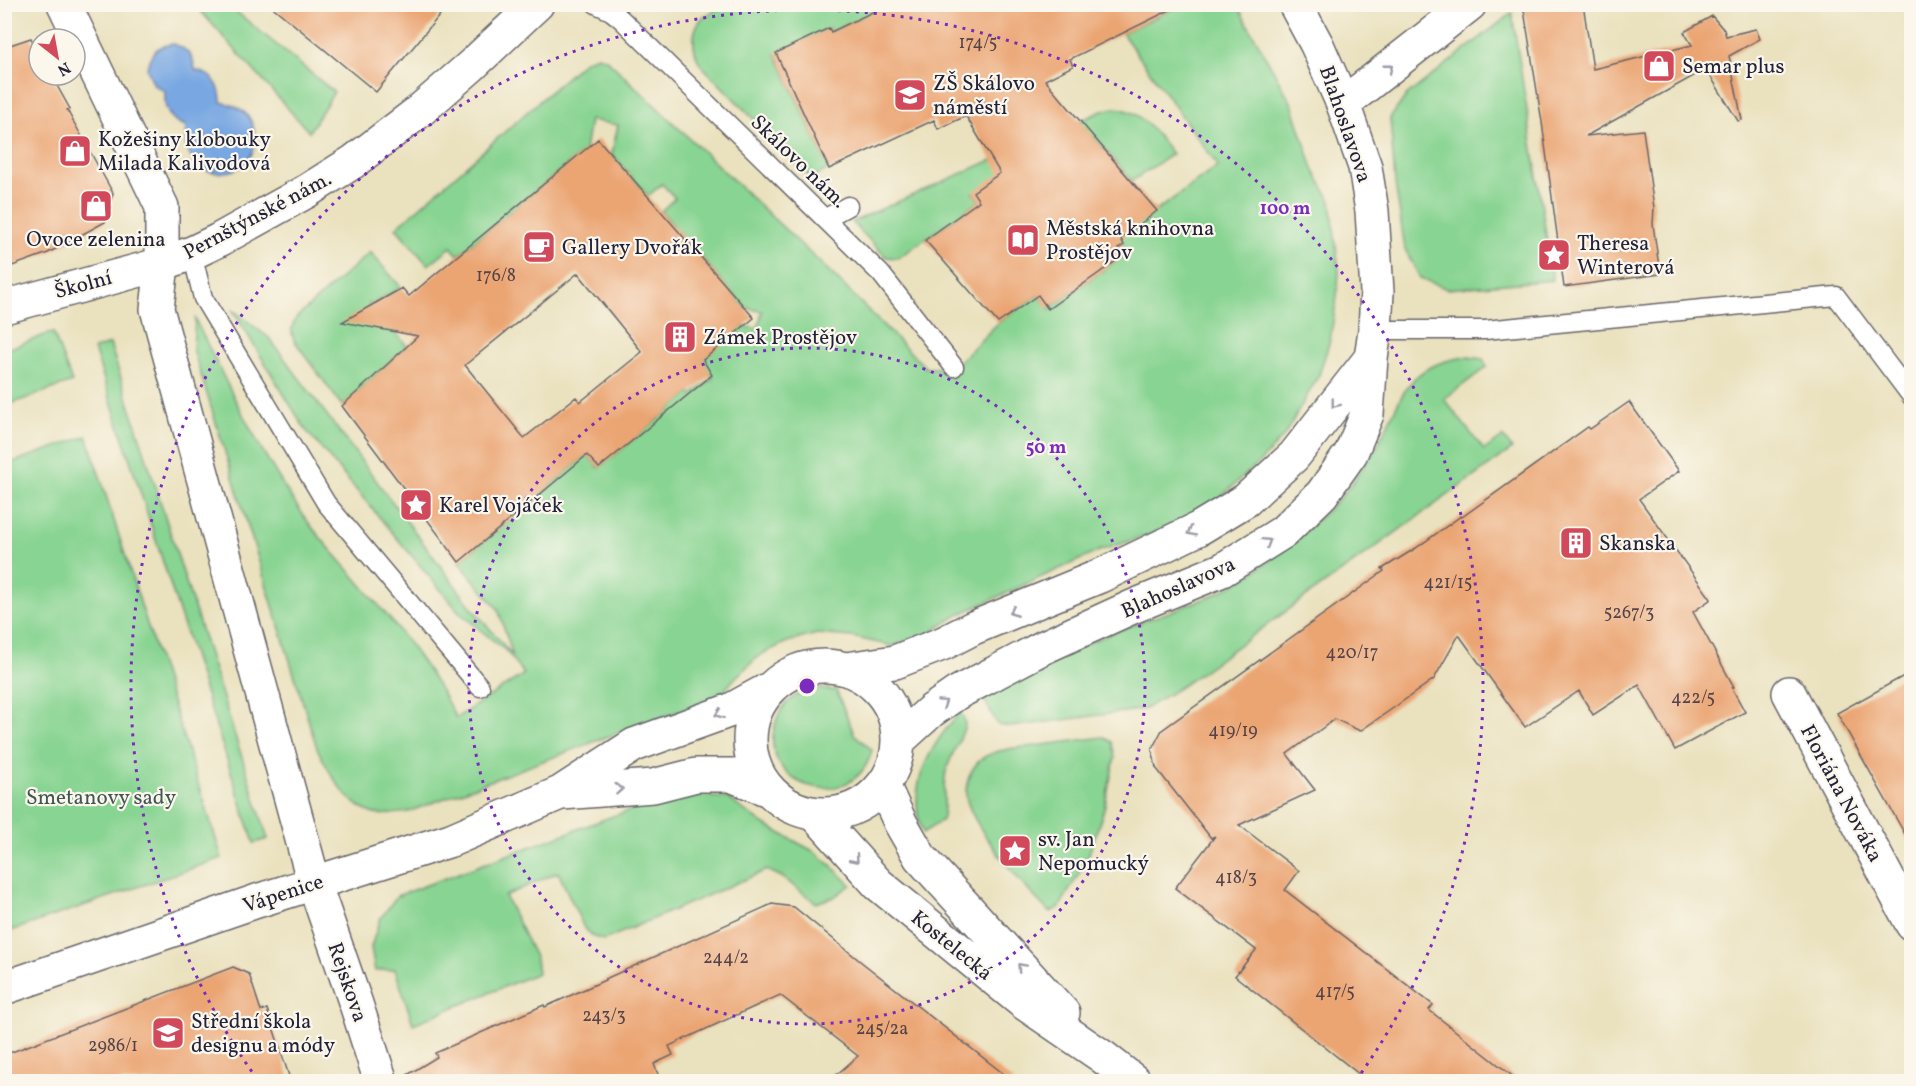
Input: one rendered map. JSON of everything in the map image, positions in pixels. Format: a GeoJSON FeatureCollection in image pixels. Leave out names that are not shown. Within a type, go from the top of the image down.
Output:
{"type":"FeatureCollection","features":[{"type":"Feature","properties":{"kind":"main road","name":"Pernštýnské nám."},"geometry":{"type":"LineString","coordinates":[[64,4],[162,207],[177,258],[219,240],[307,191],[353,162],[426,105],[537,4]]}},
{"type":"Feature","properties":{"kind":"main road","name":"Blahoslavova"},"geometry":{"type":"LineString","coordinates":[[898,741],[931,711],[957,693],[1042,648],[1132,607],[1222,570],[1283,531],[1322,494],[1351,453],[1367,414],[1377,292],[1372,211],[1365,166],[1343,104],[1317,45],[1295,4]]}},
{"type":"Feature","properties":{"kind":"main road"},"geometry":{"type":"LineString","coordinates":[[1343,104],[1470,4]]}},
{"type":"Feature","properties":{"kind":"main road","name":"Školní"},"geometry":{"type":"LineString","coordinates":[[4,307],[177,258]]}},
{"type":"Feature","properties":{"kind":"main road","name":"Rejskova"},"geometry":{"type":"LineString","coordinates":[[177,258],[157,309],[314,883],[381,1082]]}},
{"type":"Feature","properties":{"kind":"main road","name":"Blahoslavova"},"geometry":{"type":"LineString","coordinates":[[846,669],[895,662],[944,643],[973,628],[1100,576],[1198,529],[1246,500],[1294,456],[1373,344]]}},
{"type":"Feature","properties":{"kind":"main road"},"geometry":{"type":"LineString","coordinates":[[811,667],[846,669],[867,680],[884,696],[895,717],[898,741],[895,764],[883,785],[866,801],[832,815],[808,814],[785,805],[766,789],[754,767],[749,743],[753,719],[757,707],[771,688],[789,675],[811,667]]}},
{"type":"Feature","properties":{"kind":"main road","name":"Vápenice"},"geometry":{"type":"LineString","coordinates":[[4,988],[257,901],[451,840],[560,793],[634,745],[731,710],[771,688]]}},
{"type":"Feature","properties":{"kind":"main road","name":"Floriána Nováka"},"geometry":{"type":"LineString","coordinates":[[1789,693],[1911,924]]}},
{"type":"Feature","properties":{"kind":"main road","name":"Vápenice"},"geometry":{"type":"LineString","coordinates":[[560,793],[654,786],[696,775],[731,775],[766,789]]}},
{"type":"Feature","properties":{"kind":"main road","name":"Kostelecká"},"geometry":{"type":"LineString","coordinates":[[883,785],[920,857],[1103,1057]]}},
{"type":"Feature","properties":{"kind":"main road","name":"Kostelecká"},"geometry":{"type":"LineString","coordinates":[[816,815],[878,884],[1024,1003],[1136,1082]]}},
{"type":"Feature","properties":{"kind":"lane","name":"Skálovo nám."},"geometry":{"type":"LineString","coordinates":[[596,4],[621,19],[826,218],[880,274],[954,367]]}},
{"type":"Feature","properties":{"kind":"lane"},"geometry":{"type":"LineString","coordinates":[[1316,4],[1317,45]]}},
{"type":"Feature","properties":{"kind":"lane"},"geometry":{"type":"LineString","coordinates":[[826,218],[848,206]]}},
{"type":"Feature","properties":{"kind":"lane"},"geometry":{"type":"LineString","coordinates":[[177,258],[326,503],[480,687]]}},
{"type":"Feature","properties":{"kind":"lane"},"geometry":{"type":"LineString","coordinates":[[1373,344],[1485,330],[1836,296],[1911,397]]}},
{"type":"Feature","properties":{"kind":"green space"},"geometry":{"type":"Polygon","coordinates":[[[195,5],[228,5],[334,92],[309,132],[195,5]]]}},
{"type":"Feature","properties":{"kind":"green space"},"geometry":{"type":"Polygon","coordinates":[[[733,5],[889,5],[831,32],[829,28],[776,54],[829,169],[811,178],[700,64],[694,43],[699,23],[703,17],[712,12],[733,5]]]}},
{"type":"Feature","properties":{"kind":"green space"},"geometry":{"type":"Polygon","coordinates":[[[1174,5],[1237,5],[1292,104],[1313,169],[1331,201],[1339,272],[1330,340],[1319,375],[1284,436],[1261,461],[1218,499],[1197,514],[1151,534],[1099,551],[958,615],[925,636],[892,646],[852,637],[817,634],[787,642],[760,655],[717,699],[644,723],[408,812],[385,815],[371,813],[361,808],[345,794],[317,748],[193,349],[195,319],[248,425],[294,502],[317,534],[414,650],[447,700],[456,718],[524,674],[506,651],[460,613],[305,429],[232,309],[269,338],[472,608],[513,656],[498,609],[459,562],[587,455],[599,468],[690,393],[692,395],[713,378],[702,360],[743,327],[758,328],[762,311],[745,308],[661,211],[675,198],[662,184],[648,196],[612,154],[618,125],[590,120],[585,150],[458,255],[451,247],[428,265],[396,228],[586,60],[598,56],[606,59],[832,274],[926,368],[954,367],[998,323],[1038,295],[1049,309],[1123,256],[1118,249],[1124,244],[1119,238],[1218,166],[1122,33],[1175,8],[1174,5]]]}},
{"type":"Feature","properties":{"kind":"green space"},"geometry":{"type":"Polygon","coordinates":[[[1512,13],[1553,280],[1447,289],[1420,278],[1405,249],[1395,183],[1390,118],[1406,96],[1512,13]]]}},
{"type":"Feature","properties":{"kind":"green space"},"geometry":{"type":"Polygon","coordinates":[[[1114,108],[1124,109],[1140,117],[1154,130],[1172,154],[1132,181],[1085,127],[1030,165],[973,193],[979,201],[898,258],[886,257],[852,222],[1102,111],[1114,108]]]}},
{"type":"Feature","properties":{"kind":"green space"},"geometry":{"type":"Polygon","coordinates":[[[370,252],[401,287],[373,304],[369,303],[367,326],[394,331],[407,346],[342,406],[294,340],[292,329],[296,318],[370,252]]]}},
{"type":"Feature","properties":{"kind":"green space"},"geometry":{"type":"Polygon","coordinates":[[[53,332],[72,382],[5,406],[5,350],[53,332]]]}},
{"type":"Feature","properties":{"kind":"green space"},"geometry":{"type":"Polygon","coordinates":[[[110,344],[268,839],[254,843],[94,349],[110,344]]]}},
{"type":"Feature","properties":{"kind":"green space"},"geometry":{"type":"Polygon","coordinates":[[[1467,357],[1483,359],[1487,367],[1444,399],[1484,450],[1503,437],[1512,449],[1182,686],[1145,709],[1010,727],[998,725],[981,694],[1100,638],[1211,596],[1243,579],[1274,557],[1318,520],[1350,486],[1377,446],[1408,386],[1430,367],[1467,357]]]}},
{"type":"Feature","properties":{"kind":"green space","name":"Smetanovy sady"},"geometry":{"type":"Polygon","coordinates":[[[87,436],[222,858],[5,933],[5,465],[87,436]]]}},
{"type":"Feature","properties":{"kind":"green space"},"geometry":{"type":"Polygon","coordinates":[[[812,689],[836,690],[854,734],[872,750],[862,771],[847,783],[828,788],[809,786],[792,778],[779,764],[773,745],[778,716],[790,701],[812,689]]]}},
{"type":"Feature","properties":{"kind":"green space"},"geometry":{"type":"Polygon","coordinates":[[[960,712],[965,724],[945,775],[942,820],[923,833],[918,816],[919,783],[930,753],[960,712]]]}},
{"type":"Feature","properties":{"kind":"green space"},"geometry":{"type":"Polygon","coordinates":[[[1103,737],[1112,742],[1115,757],[1104,809],[1087,860],[1059,908],[1050,912],[1014,874],[987,839],[969,806],[966,794],[967,783],[974,767],[981,759],[998,751],[1103,737]]]}},
{"type":"Feature","properties":{"kind":"green space"},"geometry":{"type":"Polygon","coordinates":[[[680,794],[727,798],[765,825],[815,852],[851,885],[834,897],[816,903],[782,877],[767,870],[604,940],[594,937],[584,928],[558,872],[505,896],[536,959],[538,973],[413,1024],[395,969],[375,971],[371,947],[380,919],[397,896],[613,816],[680,794]]]}},
{"type":"Feature","properties":{"kind":"water"},"geometry":{"type":"Polygon","coordinates":[[[173,44],[189,53],[195,70],[211,77],[219,90],[221,102],[238,107],[250,118],[254,130],[254,148],[247,161],[235,170],[221,173],[206,170],[194,162],[187,147],[186,126],[171,117],[166,108],[165,91],[154,85],[147,69],[150,58],[159,48],[173,44]]]}},
{"type":"Feature","properties":{"kind":"building"},"geometry":{"type":"Polygon","coordinates":[[[269,4],[449,4],[376,92],[269,4]]]}},
{"type":"Feature","properties":{"kind":"building"},"geometry":{"type":"Polygon","coordinates":[[[889,4],[1182,4],[1070,59],[1073,66],[1045,80],[1157,211],[1121,239],[1124,245],[1118,249],[1123,256],[1048,309],[1038,295],[998,323],[925,240],[979,201],[973,192],[1000,173],[966,116],[938,129],[934,120],[829,169],[776,53],[829,28],[831,32],[889,4]]]}},
{"type":"Feature","properties":{"kind":"building"},"geometry":{"type":"Polygon","coordinates":[[[1523,4],[1583,4],[1593,69],[1692,45],[1684,32],[1712,16],[1724,30],[1726,36],[1756,29],[1760,39],[1729,56],[1742,120],[1738,121],[1706,69],[1586,136],[1643,130],[1660,274],[1564,287],[1542,122],[1523,4]]]}},
{"type":"Feature","properties":{"kind":"building"},"geometry":{"type":"Polygon","coordinates":[[[27,39],[27,87],[58,87],[70,109],[67,110],[113,193],[105,222],[48,253],[4,269],[4,47],[27,39]]]}},
{"type":"Feature","properties":{"kind":"building","name":"Zámek Prostějov"},"geometry":{"type":"Polygon","coordinates":[[[598,139],[754,318],[703,360],[712,375],[599,468],[587,455],[459,562],[342,406],[418,336],[342,322],[402,288],[409,296],[598,139]],[[578,273],[465,365],[524,438],[576,397],[580,402],[642,352],[578,273]]]}},
{"type":"Feature","properties":{"kind":"building"},"geometry":{"type":"Polygon","coordinates":[[[1629,402],[1679,471],[1639,499],[1711,599],[1693,612],[1745,712],[1675,750],[1639,685],[1593,715],[1579,691],[1525,727],[1459,635],[1434,679],[1389,711],[1360,731],[1335,719],[1287,754],[1315,790],[1239,825],[1299,871],[1285,890],[1433,1005],[1429,1010],[1520,1082],[1369,1082],[1235,976],[1256,950],[1175,888],[1215,836],[1211,838],[1156,768],[1152,749],[1162,730],[1384,571],[1382,569],[1462,517],[1588,427],[1590,429],[1629,402]]]}},
{"type":"Feature","properties":{"kind":"building"},"geometry":{"type":"Polygon","coordinates":[[[1911,672],[1911,845],[1837,713],[1911,672]]]}},
{"type":"Feature","properties":{"kind":"building"},"geometry":{"type":"Polygon","coordinates":[[[772,904],[794,907],[1014,1082],[828,1082],[858,1056],[780,995],[669,1046],[673,1055],[654,1064],[661,1082],[399,1082],[437,1057],[435,1053],[544,1005],[545,1007],[772,904]]]}},
{"type":"Feature","properties":{"kind":"building","name":"Střední škola designu a módy"},"geometry":{"type":"Polygon","coordinates":[[[233,967],[249,974],[261,1011],[267,1009],[291,1082],[4,1082],[4,1055],[233,967]]]}},
{"type":"Feature","properties":{"kind":"place","name":"Semar plus"},"geometry":{"type":"Point","coordinates":[1659,66]}},
{"type":"Feature","properties":{"kind":"place","name":"ZŠ Skálovo náměstí"},"geometry":{"type":"Point","coordinates":[910,95]}},
{"type":"Feature","properties":{"kind":"place","name":"Kožešiny klobouky Milada Kalivodová"},"geometry":{"type":"Point","coordinates":[75,151]}},
{"type":"Feature","properties":{"kind":"place","name":"Ovoce zelenina"},"geometry":{"type":"Point","coordinates":[96,206]}},
{"type":"Feature","properties":{"kind":"place","name":"Městská knihovna Prostějov"},"geometry":{"type":"Point","coordinates":[1023,240]}},
{"type":"Feature","properties":{"kind":"place","name":"Gallery Dvořák"},"geometry":{"type":"Point","coordinates":[539,247]}},
{"type":"Feature","properties":{"kind":"place","name":"Theresa Winterová"},"geometry":{"type":"Point","coordinates":[1554,255]}},
{"type":"Feature","properties":{"kind":"place","name":"Zámek Prostějov"},"geometry":{"type":"Point","coordinates":[680,337]}},
{"type":"Feature","properties":{"kind":"place","name":"Karel Vojáček"},"geometry":{"type":"Point","coordinates":[416,505]}},
{"type":"Feature","properties":{"kind":"place","name":"Skanska"},"geometry":{"type":"Point","coordinates":[1576,543]}},
{"type":"Feature","properties":{"kind":"place","name":"sv. Jan Nepomucký"},"geometry":{"type":"Point","coordinates":[1015,851]}},
{"type":"Feature","properties":{"kind":"place","name":"Střední škola designu a módy"},"geometry":{"type":"Point","coordinates":[168,1033]}}]}
